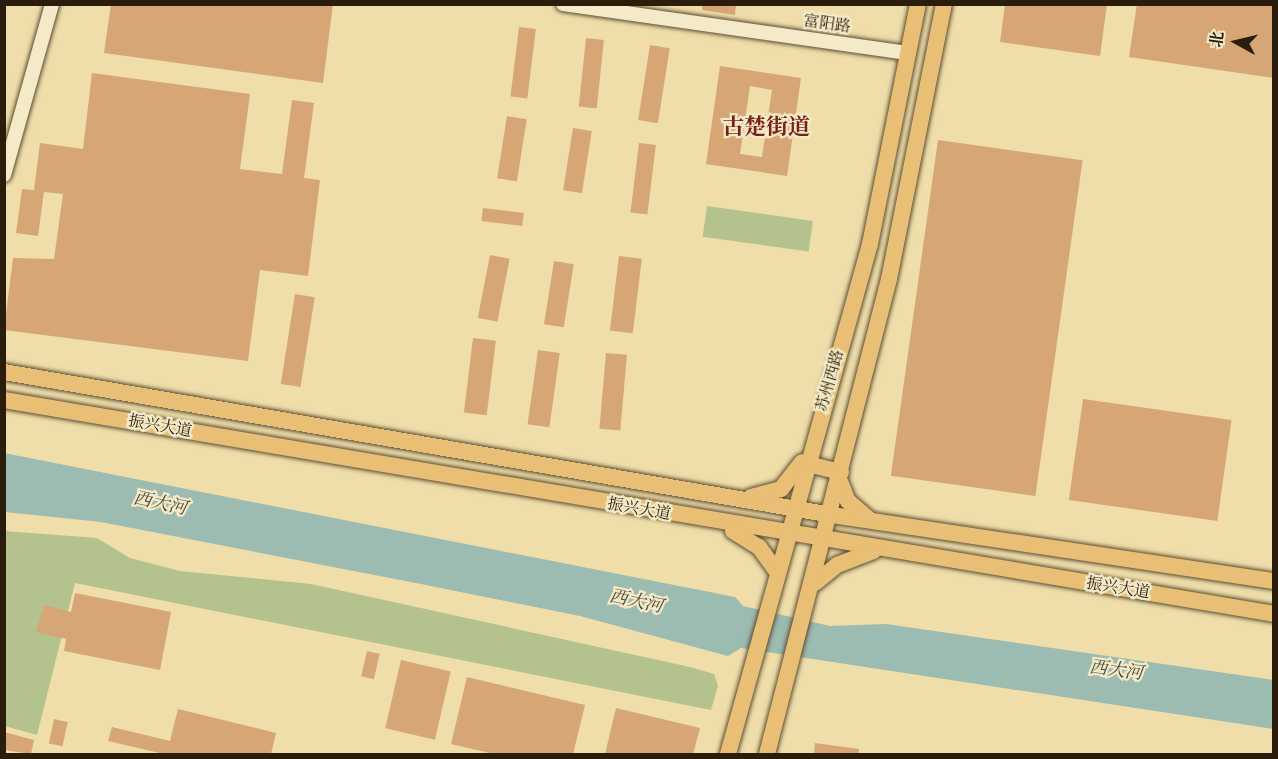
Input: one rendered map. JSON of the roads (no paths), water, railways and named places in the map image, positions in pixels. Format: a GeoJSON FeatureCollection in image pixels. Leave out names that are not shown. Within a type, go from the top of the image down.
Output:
{"type":"FeatureCollection","features":[{"type":"Feature","properties":{"kind":"main road","name":"苏州西路"},"geometry":{"type":"LineString","coordinates":[[728,754],[870,244],[918,4]]}},
{"type":"Feature","properties":{"kind":"main road","name":"苏州西路"},"geometry":{"type":"LineString","coordinates":[[767,754],[813,590],[889,279],[944,4]]}},
{"type":"Feature","properties":{"kind":"main road","name":"振兴大道"},"geometry":{"type":"LineString","coordinates":[[4,372],[795,509],[1274,581]]}},
{"type":"Feature","properties":{"kind":"main road","name":"振兴大道"},"geometry":{"type":"LineString","coordinates":[[4,400],[825,542],[1274,614]]}},
{"type":"Feature","properties":{"kind":"main road"},"geometry":{"type":"LineString","coordinates":[[726,497],[762,497],[781,489],[815,440]]}},
{"type":"Feature","properties":{"kind":"main road"},"geometry":{"type":"LineString","coordinates":[[808,464],[840,476],[848,501],[872,521]]}},
{"type":"Feature","properties":{"kind":"main road"},"geometry":{"type":"LineString","coordinates":[[707,522],[747,536],[776,579]]}},
{"type":"Feature","properties":{"kind":"main road"},"geometry":{"type":"LineString","coordinates":[[813,590],[837,565],[876,550]]}},
{"type":"Feature","properties":{"kind":"street"},"geometry":{"type":"LineString","coordinates":[[4,175],[52,4]]}},
{"type":"Feature","properties":{"kind":"street","name":"富阳路"},"geometry":{"type":"LineString","coordinates":[[563,4],[908,52]]}},
{"type":"Feature","properties":{"kind":"water","name":"西大河"},"geometry":{"type":"Polygon","coordinates":[[[4,453],[735,597],[743,606],[830,626],[886,624],[1273,680],[1273,729],[741,648],[728,656],[580,616],[416,583],[101,522],[5,512],[4,453]]]}},
{"type":"Feature","properties":{"kind":"district","name":"古楚街道"},"geometry":{"type":"Point","coordinates":[766,129]}}]}
